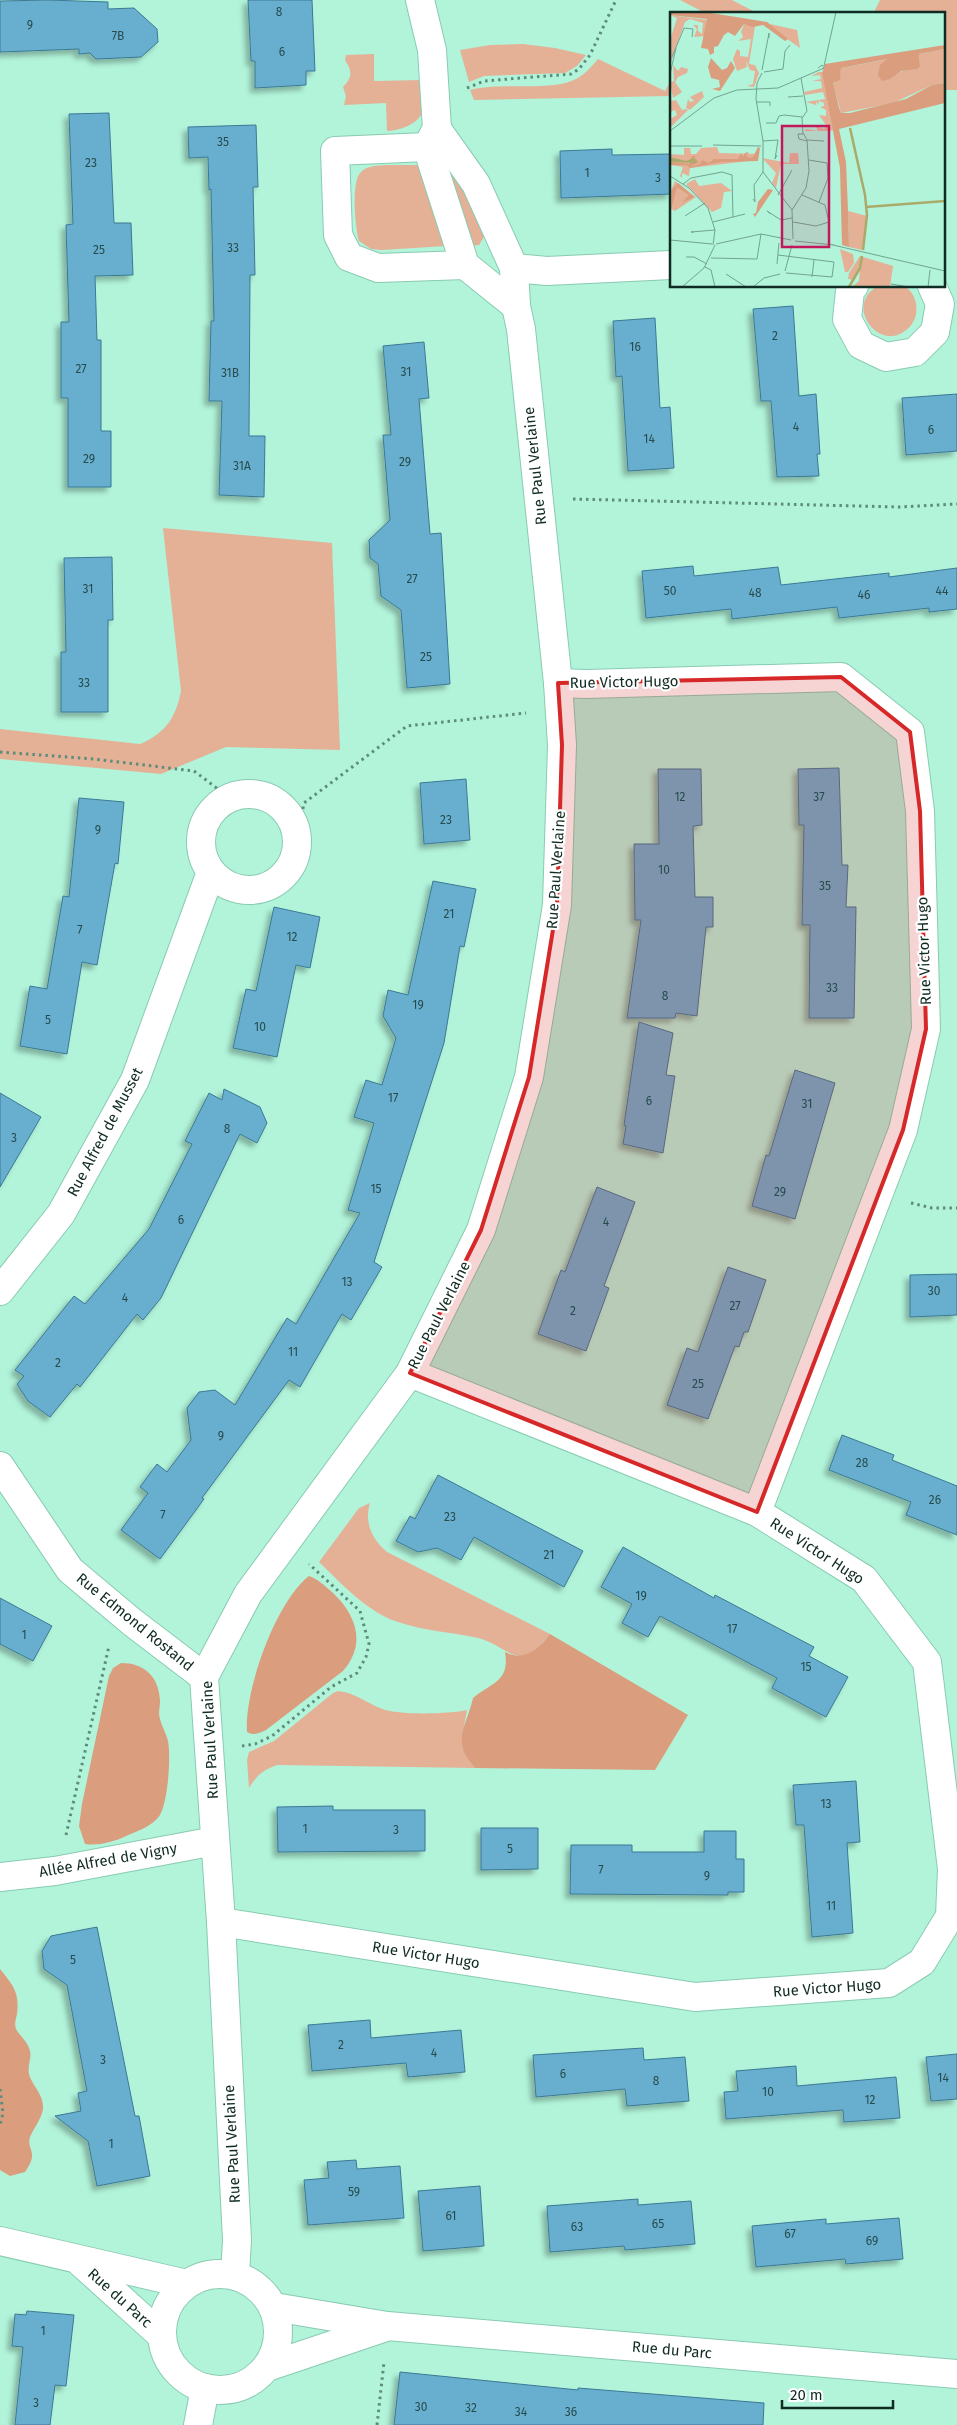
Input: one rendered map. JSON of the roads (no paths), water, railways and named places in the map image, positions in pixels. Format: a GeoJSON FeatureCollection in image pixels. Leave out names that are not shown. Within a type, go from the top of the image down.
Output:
{"type":"FeatureCollection","features":[{"type":"Feature","properties":{"kind":"street"},"geometry":{"type":"LineString","coordinates":[[420,0],[432,50],[436,100],[432,138],[465,265],[516,306]]}},
{"type":"Feature","properties":{"kind":"street"},"geometry":{"type":"LineString","coordinates":[[432,138],[335,151],[338,235],[349,257],[378,268],[465,265]]}},
{"type":"Feature","properties":{"kind":"street","name":"Rue Paul Verlaine"},"geometry":{"type":"LineString","coordinates":[[235,2275],[237,2240],[221,1922],[204,1677],[248,1594],[410,1373],[482,1230],[529,1077],[557,905],[562,745],[558,683],[521,329],[516,306],[514,268],[476,184],[432,138]]}},
{"type":"Feature","properties":{"kind":"street"},"geometry":{"type":"LineString","coordinates":[[514,268],[547,271],[670,264]]}},
{"type":"Feature","properties":{"kind":"street"},"geometry":{"type":"LineString","coordinates":[[848,288],[847,319],[861,345],[886,357],[915,352],[935,332],[940,304],[933,288]]}},
{"type":"Feature","properties":{"kind":"street","name":"Rue Victor Hugo"},"geometry":{"type":"LineString","coordinates":[[558,683],[586,684],[841,677],[910,732],[920,811],[926,1029],[903,1130],[757,1512]]}},
{"type":"Feature","properties":{"kind":"street"},"geometry":{"type":"LineString","coordinates":[[241,795],[258,795],[273,801],[286,811],[293,824],[297,841],[293,862],[283,876],[268,886],[251,890],[234,888],[220,881],[211,872],[203,857],[201,838],[205,822],[216,807],[230,798],[241,795]]}},
{"type":"Feature","properties":{"kind":"street","name":"Rue Alfred de Musset"},"geometry":{"type":"LineString","coordinates":[[0,1291],[61,1214],[136,1080],[211,872]]}},
{"type":"Feature","properties":{"kind":"street","name":"Rue Victor Hugo"},"geometry":{"type":"LineString","coordinates":[[221,1922],[695,1997],[889,1983],[922,1962],[950,1916],[952,1869],[927,1662],[864,1579],[757,1512],[410,1373]]}},
{"type":"Feature","properties":{"kind":"street","name":"Rue Edmond Rostand"},"geometry":{"type":"LineString","coordinates":[[0,1466],[70,1570],[132,1622],[204,1677]]}},
{"type":"Feature","properties":{"kind":"street","name":"Allée Alfred de Vigny"},"geometry":{"type":"LineString","coordinates":[[0,1878],[56,1871],[215,1840]]}},
{"type":"Feature","properties":{"kind":"street","name":"Rue du Parc"},"geometry":{"type":"LineString","coordinates":[[0,2241],[187,2284]]}},
{"type":"Feature","properties":{"kind":"street","name":"Rue du Parc"},"geometry":{"type":"LineString","coordinates":[[78,2260],[162,2336]]}},
{"type":"Feature","properties":{"kind":"street"},"geometry":{"type":"LineString","coordinates":[[218,2273],[235,2275],[258,2287],[274,2307],[278,2322],[279,2338],[267,2368],[254,2380],[239,2387],[222,2390],[205,2388],[188,2380],[175,2369],[166,2353],[162,2336],[164,2316],[173,2298],[187,2284],[202,2276],[218,2273]]}},
{"type":"Feature","properties":{"kind":"street","name":"Rue du Parc"},"geometry":{"type":"LineString","coordinates":[[274,2307],[388,2326],[957,2374]]}},
{"type":"Feature","properties":{"kind":"street","name":"Rue du Parc"},"geometry":{"type":"LineString","coordinates":[[267,2368],[388,2326]]}},
{"type":"Feature","properties":{"kind":"street"},"geometry":{"type":"LineString","coordinates":[[198,2425],[205,2388]]}}]}
